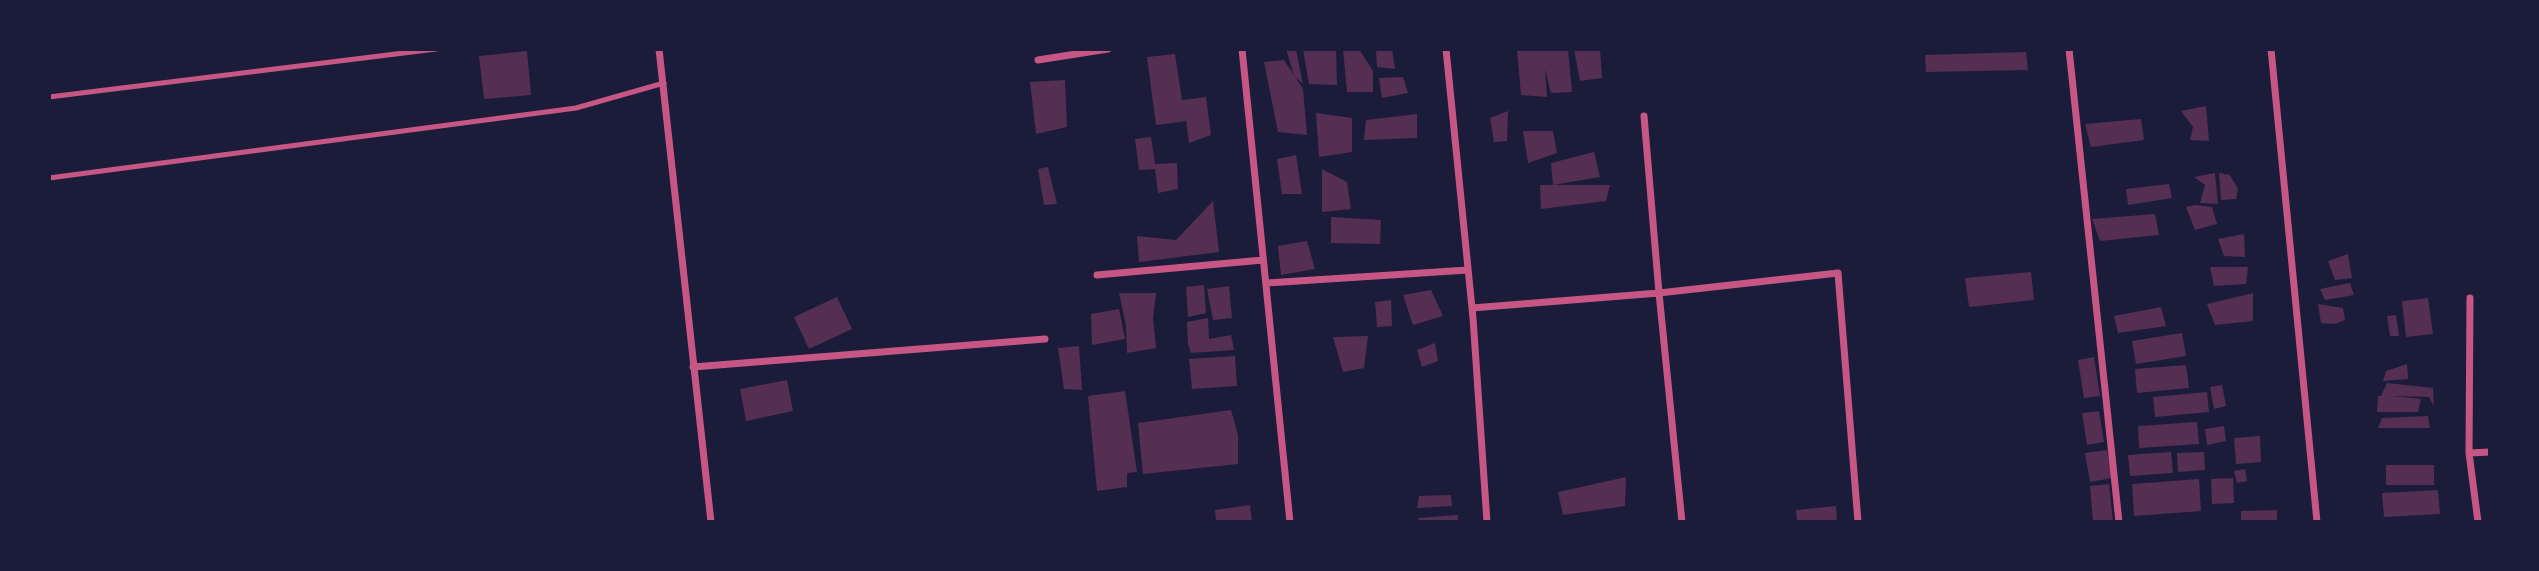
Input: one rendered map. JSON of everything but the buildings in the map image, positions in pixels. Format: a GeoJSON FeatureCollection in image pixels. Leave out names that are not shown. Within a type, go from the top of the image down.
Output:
{"type":"FeatureCollection","features":[{"type":"Feature","properties":{"kind":"street"},"geometry":{"type":"LineString","coordinates":[[659,49],[711,522]]}},
{"type":"Feature","properties":{"kind":"street"},"geometry":{"type":"LineString","coordinates":[[1038,60],[1108,49]]}},
{"type":"Feature","properties":{"kind":"street"},"geometry":{"type":"LineString","coordinates":[[1242,49],[1290,522]]}},
{"type":"Feature","properties":{"kind":"street"},"geometry":{"type":"LineString","coordinates":[[1446,49],[1472,308],[1487,522]]}},
{"type":"Feature","properties":{"kind":"street"},"geometry":{"type":"LineString","coordinates":[[2069,49],[2119,522]]}},
{"type":"Feature","properties":{"kind":"street"},"geometry":{"type":"LineString","coordinates":[[2271,49],[2316,522]]}},
{"type":"Feature","properties":{"kind":"street"},"geometry":{"type":"LineString","coordinates":[[1644,117],[1682,522]]}},
{"type":"Feature","properties":{"kind":"street"},"geometry":{"type":"LineString","coordinates":[[1097,275],[1263,260]]}},
{"type":"Feature","properties":{"kind":"street"},"geometry":{"type":"LineString","coordinates":[[1267,284],[1468,270]]}},
{"type":"Feature","properties":{"kind":"street"},"geometry":{"type":"LineString","coordinates":[[1472,308],[1659,293],[1838,273],[1858,522]]}},
{"type":"Feature","properties":{"kind":"street"},"geometry":{"type":"LineString","coordinates":[[2470,298],[2469,453],[2478,522]]}},
{"type":"Feature","properties":{"kind":"street"},"geometry":{"type":"LineString","coordinates":[[693,367],[1045,339]]}},
{"type":"Feature","properties":{"kind":"street"},"geometry":{"type":"LineString","coordinates":[[2469,453],[2490,452]]}},
{"type":"Feature","properties":{"kind":"lane"},"geometry":{"type":"LineString","coordinates":[[49,97],[436,49]]}},
{"type":"Feature","properties":{"kind":"lane"},"geometry":{"type":"LineString","coordinates":[[49,178],[576,108],[664,83]]}}]}
